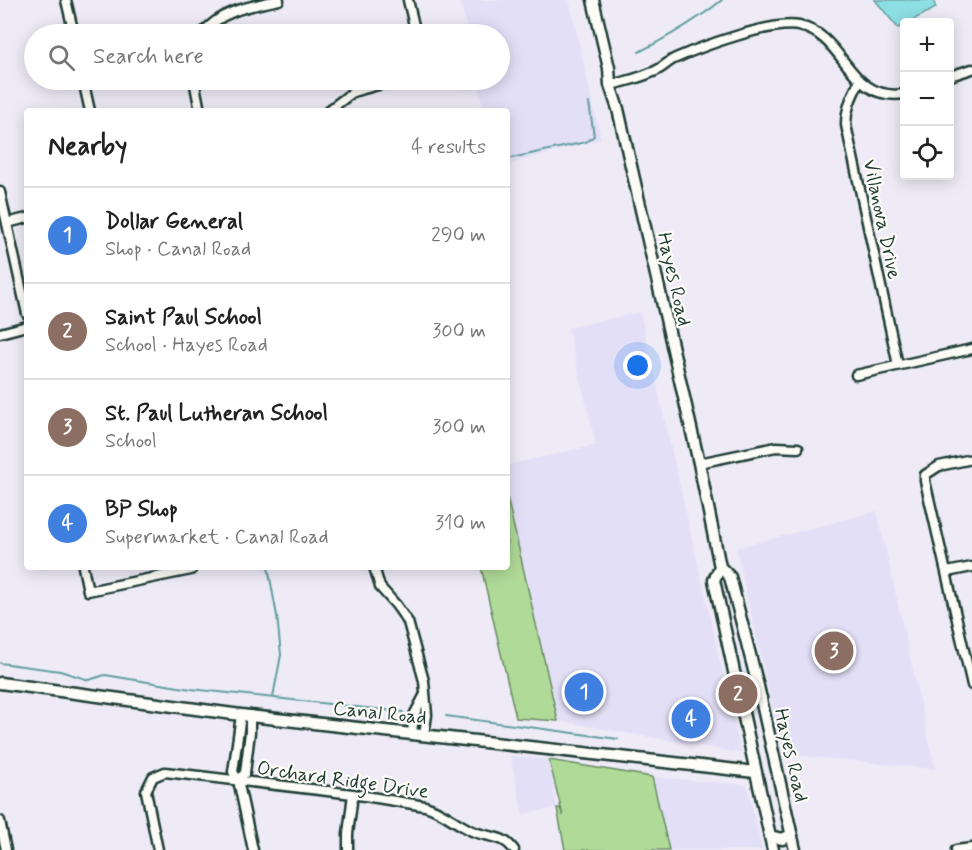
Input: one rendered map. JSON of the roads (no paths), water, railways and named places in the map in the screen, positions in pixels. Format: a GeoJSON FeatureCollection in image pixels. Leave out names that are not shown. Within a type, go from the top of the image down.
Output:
{"type":"FeatureCollection","features":[{"type":"Feature","properties":{"kind":"street"},"geometry":{"type":"LineString","coordinates":[[66,0],[72,24]]}},
{"type":"Feature","properties":{"kind":"street"},"geometry":{"type":"LineString","coordinates":[[212,24],[226,14],[279,0]]}},
{"type":"Feature","properties":{"kind":"street"},"geometry":{"type":"LineString","coordinates":[[408,0],[414,24]]}},
{"type":"Feature","properties":{"kind":"street","name":"Hayes Road"},"geometry":{"type":"LineString","coordinates":[[593,0],[609,68],[610,85],[618,110],[699,463],[720,567],[730,577],[761,698],[795,850]]}},
{"type":"Feature","properties":{"kind":"street"},"geometry":{"type":"LineString","coordinates":[[610,85],[656,72],[674,58],[750,32],[789,25],[810,29],[821,35],[859,82],[879,91],[900,94]]}},
{"type":"Feature","properties":{"kind":"street"},"geometry":{"type":"LineString","coordinates":[[954,75],[972,69]]}},
{"type":"Feature","properties":{"kind":"street","name":"Villanova Drive"},"geometry":{"type":"LineString","coordinates":[[859,82],[847,110],[846,125],[898,365]]}},
{"type":"Feature","properties":{"kind":"street"},"geometry":{"type":"LineString","coordinates":[[85,90],[89,108]]}},
{"type":"Feature","properties":{"kind":"street"},"geometry":{"type":"LineString","coordinates":[[196,90],[199,108]]}},
{"type":"Feature","properties":{"kind":"street"},"geometry":{"type":"LineString","coordinates":[[332,108],[352,92],[359,90]]}},
{"type":"Feature","properties":{"kind":"street"},"geometry":{"type":"LineString","coordinates":[[0,192],[24,300]]}},
{"type":"Feature","properties":{"kind":"street"},"geometry":{"type":"LineString","coordinates":[[7,223],[24,219]]}},
{"type":"Feature","properties":{"kind":"street"},"geometry":{"type":"LineString","coordinates":[[0,333],[24,327]]}},
{"type":"Feature","properties":{"kind":"street"},"geometry":{"type":"LineString","coordinates":[[856,375],[972,348]]}},
{"type":"Feature","properties":{"kind":"street"},"geometry":{"type":"LineString","coordinates":[[699,463],[776,447],[798,448]]}},
{"type":"Feature","properties":{"kind":"street"},"geometry":{"type":"LineString","coordinates":[[972,459],[939,466],[925,475],[972,684]]}},
{"type":"Feature","properties":{"kind":"street","name":"Hayes Road"},"geometry":{"type":"LineString","coordinates":[[720,567],[714,580],[773,850]]}},
{"type":"Feature","properties":{"kind":"street"},"geometry":{"type":"LineString","coordinates":[[947,572],[972,567]]}},
{"type":"Feature","properties":{"kind":"street"},"geometry":{"type":"LineString","coordinates":[[84,570],[88,591],[181,570]]}},
{"type":"Feature","properties":{"kind":"street"},"geometry":{"type":"LineString","coordinates":[[375,570],[380,587],[408,622],[423,675],[427,715],[418,734]]}},
{"type":"Feature","properties":{"kind":"street","name":"Canal Road"},"geometry":{"type":"LineString","coordinates":[[0,683],[245,715],[756,772]]}},
{"type":"Feature","properties":{"kind":"street"},"geometry":{"type":"LineString","coordinates":[[738,694],[751,694],[761,698]]}},
{"type":"Feature","properties":{"kind":"street"},"geometry":{"type":"LineString","coordinates":[[245,715],[250,732],[245,773],[238,780],[254,850]]}},
{"type":"Feature","properties":{"kind":"street","name":"Orchard Ridge Drive"},"geometry":{"type":"LineString","coordinates":[[158,850],[146,791],[150,780],[156,775],[170,772],[353,794],[432,807],[475,832],[501,838],[514,850]]}},
{"type":"Feature","properties":{"kind":"street"},"geometry":{"type":"LineString","coordinates":[[348,850],[353,794]]}},
{"type":"Feature","properties":{"kind":"street"},"geometry":{"type":"LineString","coordinates":[[0,821],[4,846]]}},
{"type":"Feature","properties":{"kind":"street"},"geometry":{"type":"LineString","coordinates":[[770,836],[782,839],[792,835]]}},
{"type":"Feature","properties":{"kind":"street"},"geometry":{"type":"LineString","coordinates":[[956,850],[972,848]]}},
{"type":"Feature","properties":{"kind":"water"},"geometry":{"type":"Polygon","coordinates":[[[875,0],[933,0],[936,8],[917,18],[900,18],[898,28],[875,0]]]}},
{"type":"Feature","properties":{"kind":"waterway"},"geometry":{"type":"LineString","coordinates":[[639,52],[682,28],[722,0]]}},
{"type":"Feature","properties":{"kind":"waterway"},"geometry":{"type":"LineString","coordinates":[[510,158],[586,142],[594,136],[589,103]]}},
{"type":"Feature","properties":{"kind":"waterway"},"geometry":{"type":"LineString","coordinates":[[269,570],[281,655],[273,697]]}},
{"type":"Feature","properties":{"kind":"waterway"},"geometry":{"type":"LineString","coordinates":[[0,663],[60,671],[89,680],[105,675],[191,689],[403,712]]}},
{"type":"Feature","properties":{"kind":"waterway"},"geometry":{"type":"LineString","coordinates":[[446,716],[618,739]]}},
{"type":"Feature","properties":{"kind":"place","name":"St. Paul Lutheran School"},"geometry":{"type":"Point","coordinates":[834,651]}},
{"type":"Feature","properties":{"kind":"place","name":"Dollar General"},"geometry":{"type":"Point","coordinates":[584,692]}},
{"type":"Feature","properties":{"kind":"place","name":"Saint Paul School"},"geometry":{"type":"Point","coordinates":[738,694]}},
{"type":"Feature","properties":{"kind":"place","name":"BP Shop"},"geometry":{"type":"Point","coordinates":[691,719]}}]}
